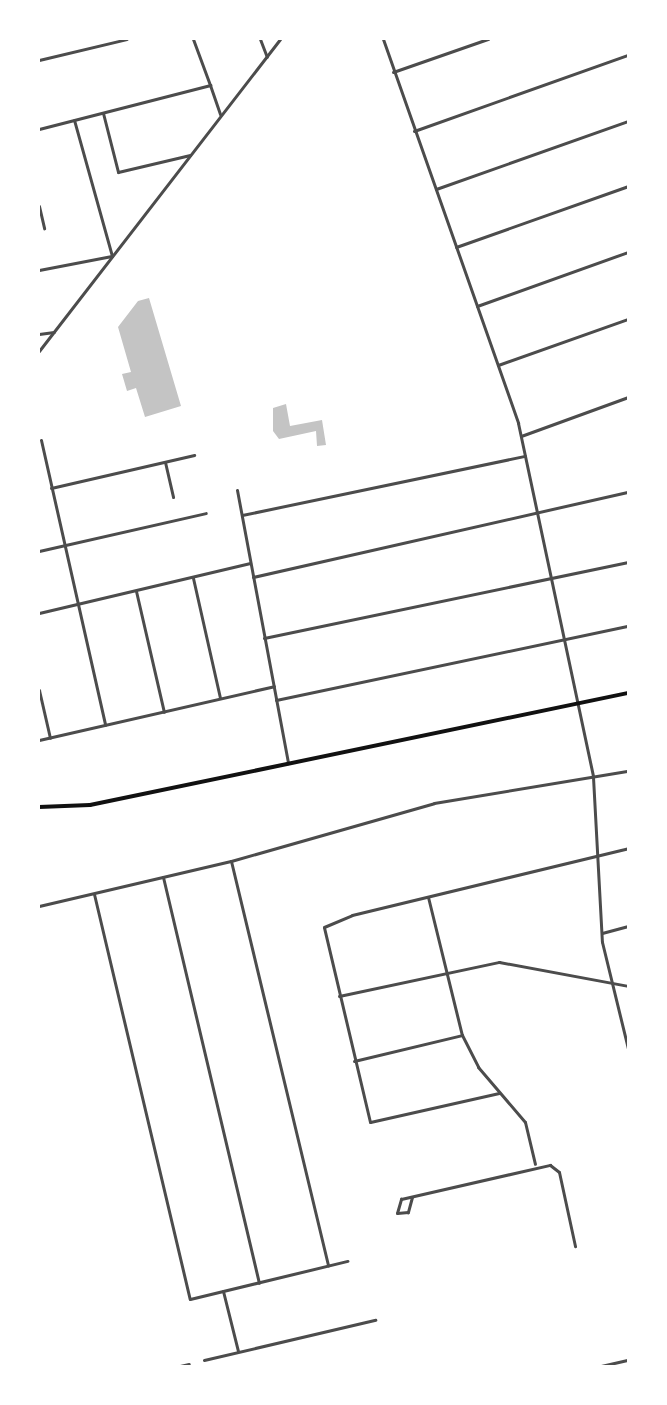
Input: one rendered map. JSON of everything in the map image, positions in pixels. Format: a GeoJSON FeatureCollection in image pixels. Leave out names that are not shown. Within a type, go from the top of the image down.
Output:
{"type":"FeatureCollection","features":[{"type":"Feature","properties":{"kind":"main road"},"geometry":{"type":"LineString","coordinates":[[39,807],[90,805],[628,693]]}},
{"type":"Feature","properties":{"kind":"street"},"geometry":{"type":"LineString","coordinates":[[39,60],[127,39]]}},
{"type":"Feature","properties":{"kind":"street"},"geometry":{"type":"LineString","coordinates":[[193,39],[220,114]]}},
{"type":"Feature","properties":{"kind":"street"},"geometry":{"type":"LineString","coordinates":[[260,39],[267,57]]}},
{"type":"Feature","properties":{"kind":"street"},"geometry":{"type":"LineString","coordinates":[[39,351],[280,39]]}},
{"type":"Feature","properties":{"kind":"street"},"geometry":{"type":"LineString","coordinates":[[383,39],[521,436],[593,777],[602,933],[628,1049]]}},
{"type":"Feature","properties":{"kind":"street"},"geometry":{"type":"LineString","coordinates":[[393,72],[488,39]]}},
{"type":"Feature","properties":{"kind":"street"},"geometry":{"type":"LineString","coordinates":[[414,131],[628,55]]}},
{"type":"Feature","properties":{"kind":"street"},"geometry":{"type":"LineString","coordinates":[[39,129],[210,85]]}},
{"type":"Feature","properties":{"kind":"street"},"geometry":{"type":"LineString","coordinates":[[103,113],[118,172],[190,155]]}},
{"type":"Feature","properties":{"kind":"street"},"geometry":{"type":"LineString","coordinates":[[74,120],[112,256]]}},
{"type":"Feature","properties":{"kind":"street"},"geometry":{"type":"LineString","coordinates":[[436,189],[628,121]]}},
{"type":"Feature","properties":{"kind":"street"},"geometry":{"type":"LineString","coordinates":[[456,247],[628,186]]}},
{"type":"Feature","properties":{"kind":"street"},"geometry":{"type":"LineString","coordinates":[[39,206],[44,228]]}},
{"type":"Feature","properties":{"kind":"street"},"geometry":{"type":"LineString","coordinates":[[477,306],[628,252]]}},
{"type":"Feature","properties":{"kind":"street"},"geometry":{"type":"LineString","coordinates":[[39,270],[112,256]]}},
{"type":"Feature","properties":{"kind":"street"},"geometry":{"type":"LineString","coordinates":[[498,365],[628,319]]}},
{"type":"Feature","properties":{"kind":"street"},"geometry":{"type":"LineString","coordinates":[[39,334],[54,332]]}},
{"type":"Feature","properties":{"kind":"street"},"geometry":{"type":"LineString","coordinates":[[521,436],[628,397]]}},
{"type":"Feature","properties":{"kind":"street"},"geometry":{"type":"LineString","coordinates":[[41,440],[105,725]]}},
{"type":"Feature","properties":{"kind":"street"},"geometry":{"type":"LineString","coordinates":[[51,488],[194,455]]}},
{"type":"Feature","properties":{"kind":"street"},"geometry":{"type":"LineString","coordinates":[[242,515],[525,456]]}},
{"type":"Feature","properties":{"kind":"street"},"geometry":{"type":"LineString","coordinates":[[165,462],[173,497]]}},
{"type":"Feature","properties":{"kind":"street"},"geometry":{"type":"LineString","coordinates":[[237,490],[288,763]]}},
{"type":"Feature","properties":{"kind":"street"},"geometry":{"type":"LineString","coordinates":[[253,577],[539,515],[628,492]]}},
{"type":"Feature","properties":{"kind":"street"},"geometry":{"type":"LineString","coordinates":[[39,551],[206,513]]}},
{"type":"Feature","properties":{"kind":"street"},"geometry":{"type":"LineString","coordinates":[[264,638],[628,562]]}},
{"type":"Feature","properties":{"kind":"street"},"geometry":{"type":"LineString","coordinates":[[39,613],[251,563]]}},
{"type":"Feature","properties":{"kind":"street"},"geometry":{"type":"LineString","coordinates":[[194,578],[220,698]]}},
{"type":"Feature","properties":{"kind":"street"},"geometry":{"type":"LineString","coordinates":[[136,591],[164,712]]}},
{"type":"Feature","properties":{"kind":"street"},"geometry":{"type":"LineString","coordinates":[[276,700],[628,626]]}},
{"type":"Feature","properties":{"kind":"street"},"geometry":{"type":"LineString","coordinates":[[39,740],[274,686]]}},
{"type":"Feature","properties":{"kind":"street"},"geometry":{"type":"LineString","coordinates":[[39,690],[50,738]]}},
{"type":"Feature","properties":{"kind":"street"},"geometry":{"type":"LineString","coordinates":[[39,906],[231,861],[434,803],[628,771]]}},
{"type":"Feature","properties":{"kind":"street"},"geometry":{"type":"LineString","coordinates":[[499,1093],[380,1124],[367,1117],[338,996],[325,925],[598,853],[628,848]]}},
{"type":"Feature","properties":{"kind":"street"},"geometry":{"type":"LineString","coordinates":[[231,861],[328,1266]]}},
{"type":"Feature","properties":{"kind":"street"},"geometry":{"type":"LineString","coordinates":[[163,877],[259,1283]]}},
{"type":"Feature","properties":{"kind":"street"},"geometry":{"type":"LineString","coordinates":[[94,894],[190,1299],[347,1261]]}},
{"type":"Feature","properties":{"kind":"street"},"geometry":{"type":"LineString","coordinates":[[428,897],[462,1035],[499,1093],[525,1122],[535,1164]]}},
{"type":"Feature","properties":{"kind":"street"},"geometry":{"type":"LineString","coordinates":[[602,933],[628,927]]}},
{"type":"Feature","properties":{"kind":"street"},"geometry":{"type":"LineString","coordinates":[[338,996],[445,970],[511,962],[628,986]]}},
{"type":"Feature","properties":{"kind":"street"},"geometry":{"type":"LineString","coordinates":[[354,1061],[462,1035]]}},
{"type":"Feature","properties":{"kind":"street"},"geometry":{"type":"LineString","coordinates":[[412,1197],[408,1212],[396,1211],[397,1202],[412,1197],[535,1164],[556,1166],[575,1246]]}},
{"type":"Feature","properties":{"kind":"street"},"geometry":{"type":"LineString","coordinates":[[223,1291],[237,1351]]}},
{"type":"Feature","properties":{"kind":"street"},"geometry":{"type":"LineString","coordinates":[[204,1360],[375,1320]]}},
{"type":"Feature","properties":{"kind":"street"},"geometry":{"type":"LineString","coordinates":[[602,1366],[628,1360]]}},
{"type":"Feature","properties":{"kind":"street"},"geometry":{"type":"LineString","coordinates":[[180,1366],[189,1364]]}},
{"type":"Feature","properties":{"kind":"building"},"geometry":{"type":"Polygon","coordinates":[[[149,298],[181,406],[145,417],[136,388],[127,391],[122,374],[131,372],[118,327],[138,301],[149,298]]]}},
{"type":"Feature","properties":{"kind":"building"},"geometry":{"type":"Polygon","coordinates":[[[286,404],[290,426],[322,420],[326,445],[317,446],[316,431],[279,439],[273,431],[273,408],[286,404]]]}}]}
